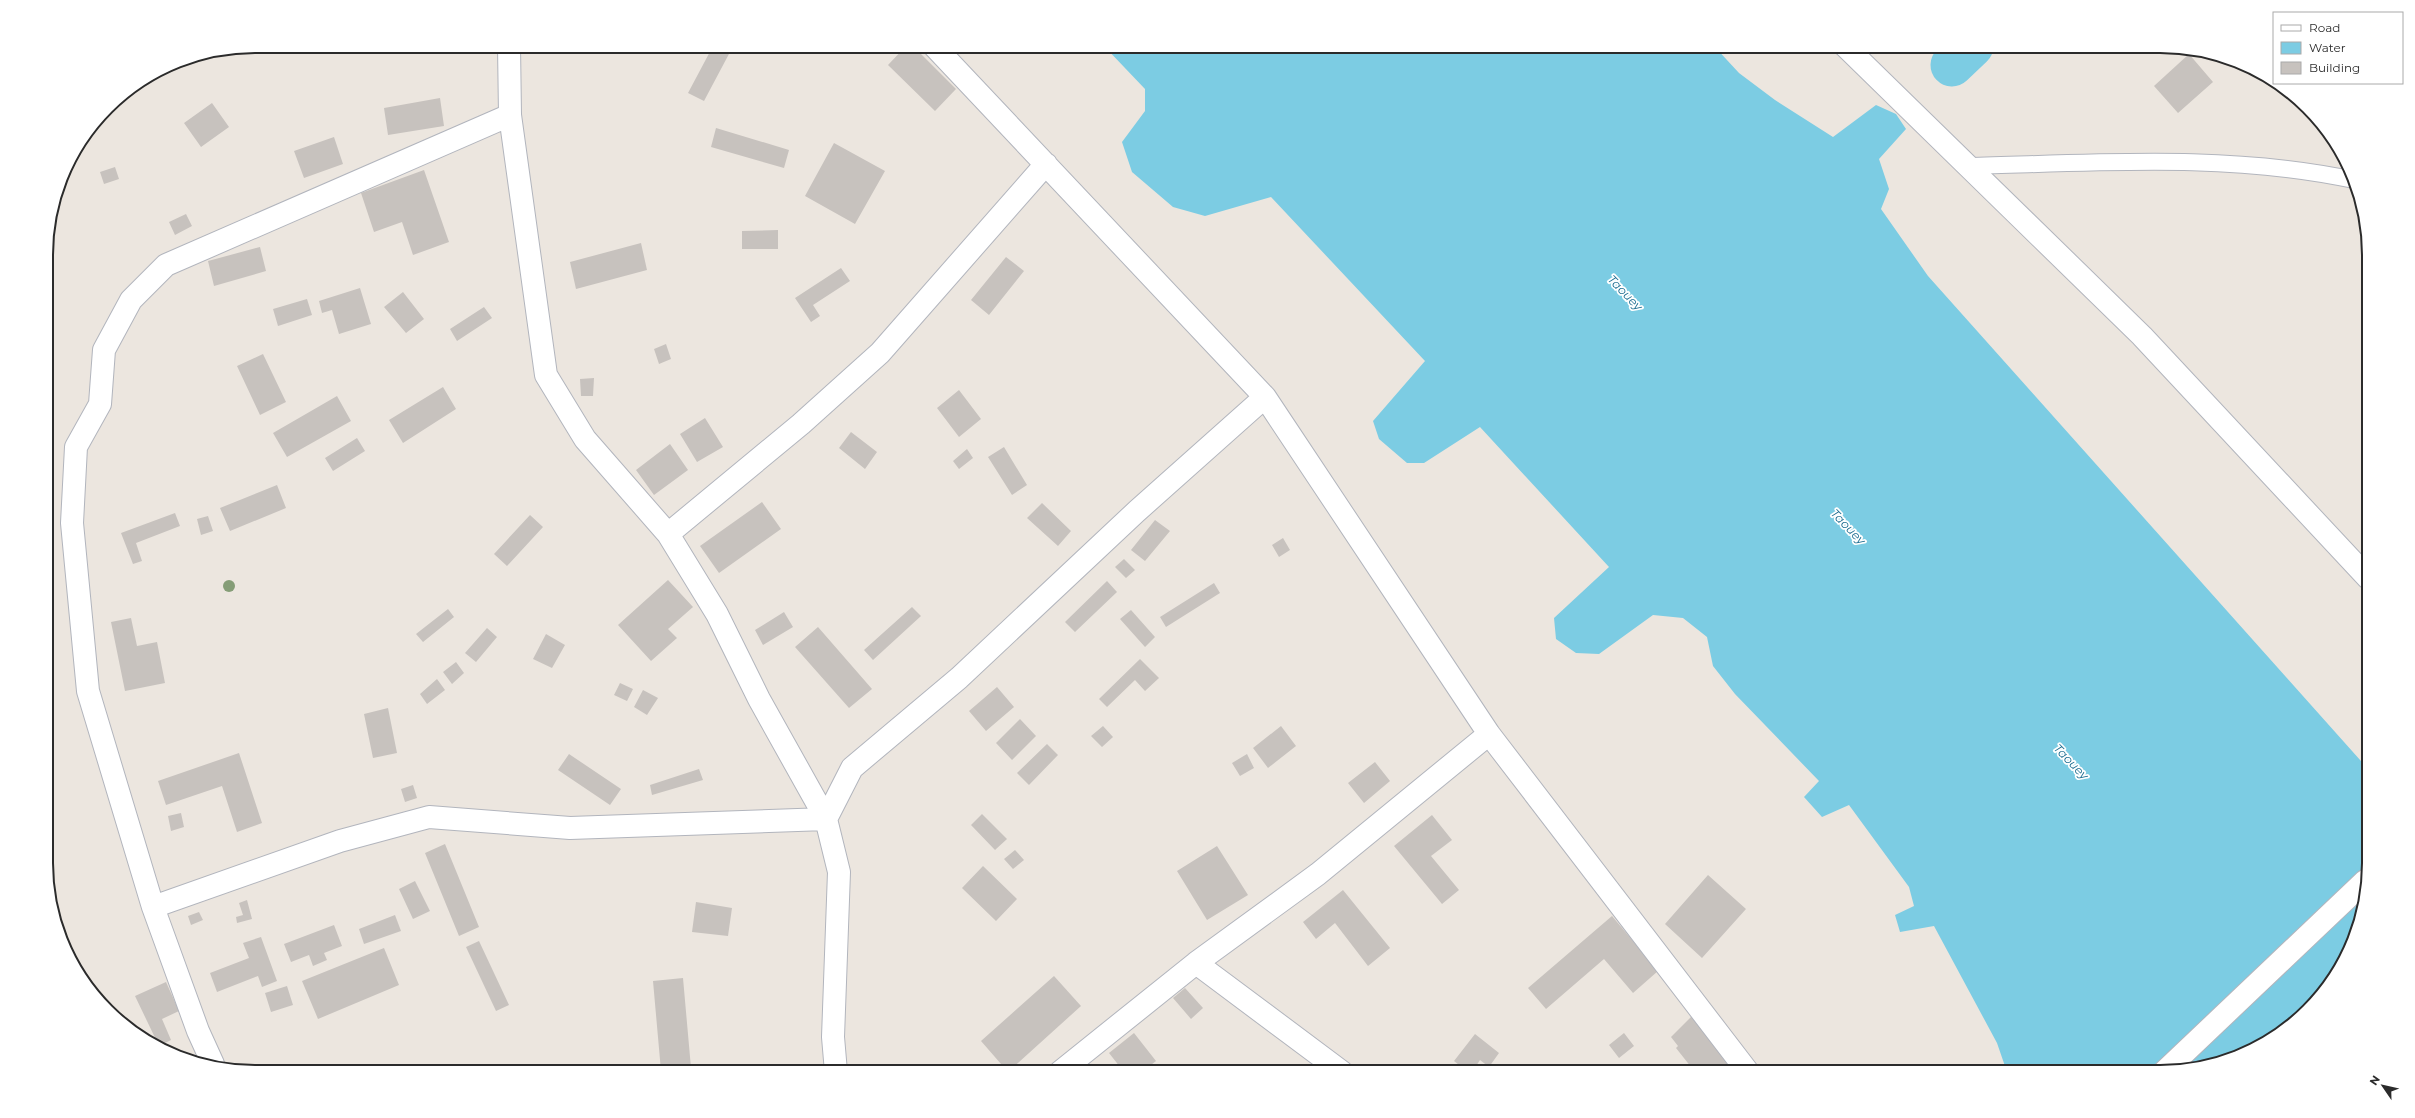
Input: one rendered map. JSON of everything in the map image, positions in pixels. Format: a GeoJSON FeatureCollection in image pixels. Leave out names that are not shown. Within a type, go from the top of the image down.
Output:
{"type":"FeatureCollection","features":[{"type":"Feature","properties":{"kind":"street"},"geometry":{"type":"LineString","coordinates":[[509,53],[510,115],[546,375],[585,439],[668,534],[717,614],[759,699],[826,819],[838,872],[833,1037],[835,1065]]}},
{"type":"Feature","properties":{"kind":"street"},"geometry":{"type":"LineString","coordinates":[[941,53],[1265,397],[1489,734],[1743,1065]]}},
{"type":"Feature","properties":{"kind":"street"},"geometry":{"type":"LineString","coordinates":[[1852,53],[2142,336],[2362,572]]}},
{"type":"Feature","properties":{"kind":"street"},"geometry":{"type":"LineString","coordinates":[[211,1060],[198,1030],[153,907],[88,691],[72,523],[76,447],[100,404],[104,350],[131,300],[166,265],[510,115]]}},
{"type":"Feature","properties":{"kind":"street"},"geometry":{"type":"LineString","coordinates":[[668,534],[802,424],[880,353],[1046,164]]}},
{"type":"Feature","properties":{"kind":"street"},"geometry":{"type":"LineString","coordinates":[[826,819],[852,768],[959,678],[1138,511],[1265,397]]}},
{"type":"Feature","properties":{"kind":"street"},"geometry":{"type":"LineString","coordinates":[[1069,1065],[1196,963],[1318,874],[1489,734]]}},
{"type":"Feature","properties":{"kind":"street"},"geometry":{"type":"LineString","coordinates":[[153,907],[340,841],[430,817],[570,828],[826,819]]}},
{"type":"Feature","properties":{"kind":"street"},"geometry":{"type":"LineString","coordinates":[[2171,1065],[2361,885]]}},
{"type":"Feature","properties":{"kind":"street"},"geometry":{"type":"LineString","coordinates":[[1196,963],[1333,1065]]}},
{"type":"Feature","properties":{"kind":"lane"},"geometry":{"type":"LineString","coordinates":[[1968,166],[2142,162],[2216,164],[2313,171],[2347,178]]}},
{"type":"Feature","properties":{"kind":"water","name":"Taouey"},"geometry":{"type":"Polygon","coordinates":[[[1111,53],[1720,53],[1739,73],[1775,100],[1833,137],[1876,105],[1896,114],[1906,129],[1879,159],[1889,189],[1881,209],[1928,276],[2362,762],[2362,876],[2358,902],[2347,940],[2335,964],[2320,986],[2303,1006],[2272,1031],[2237,1050],[2212,1058],[2173,1065],[2005,1065],[1997,1043],[1934,926],[1900,932],[1895,915],[1914,906],[1909,887],[1849,805],[1822,817],[1804,797],[1819,781],[1735,694],[1713,666],[1707,637],[1683,618],[1653,615],[1599,654],[1576,653],[1556,639],[1554,618],[1609,567],[1480,427],[1424,463],[1407,463],[1379,439],[1373,421],[1425,361],[1271,197],[1205,216],[1173,207],[1132,172],[1122,142],[1145,111],[1145,89],[1111,53]]]}},
{"type":"Feature","properties":{"kind":"building"},"geometry":{"type":"Polygon","coordinates":[[[709,53],[729,53],[704,101],[688,93],[709,53]]]}},
{"type":"Feature","properties":{"kind":"building"},"geometry":{"type":"Polygon","coordinates":[[[899,53],[920,53],[956,89],[935,111],[888,65],[899,53]]]}},
{"type":"Feature","properties":{"kind":"building"},"geometry":{"type":"Polygon","coordinates":[[[2188,55],[2190,56],[2213,82],[2178,113],[2154,86],[2188,55]]]}},
{"type":"Feature","properties":{"kind":"building"},"geometry":{"type":"Polygon","coordinates":[[[440,98],[444,126],[388,135],[384,108],[440,98]]]}},
{"type":"Feature","properties":{"kind":"building"},"geometry":{"type":"Polygon","coordinates":[[[212,103],[229,127],[201,147],[184,123],[212,103]]]}},
{"type":"Feature","properties":{"kind":"building"},"geometry":{"type":"Polygon","coordinates":[[[716,128],[789,150],[784,168],[711,147],[716,128]]]}},
{"type":"Feature","properties":{"kind":"building"},"geometry":{"type":"Polygon","coordinates":[[[334,137],[343,164],[304,178],[294,151],[334,137]]]}},
{"type":"Feature","properties":{"kind":"building"},"geometry":{"type":"Polygon","coordinates":[[[834,143],[885,171],[855,224],[805,196],[834,143]]]}},
{"type":"Feature","properties":{"kind":"building"},"geometry":{"type":"Polygon","coordinates":[[[115,167],[119,179],[104,184],[100,172],[115,167]]]}},
{"type":"Feature","properties":{"kind":"building"},"geometry":{"type":"Polygon","coordinates":[[[424,170],[449,242],[413,255],[402,222],[374,232],[361,193],[424,170]]]}},
{"type":"Feature","properties":{"kind":"building"},"geometry":{"type":"Polygon","coordinates":[[[186,214],[192,226],[175,235],[169,222],[186,214]]]}},
{"type":"Feature","properties":{"kind":"building"},"geometry":{"type":"Polygon","coordinates":[[[778,230],[778,249],[742,249],[742,231],[778,230]]]}},
{"type":"Feature","properties":{"kind":"building"},"geometry":{"type":"Polygon","coordinates":[[[641,243],[647,270],[576,289],[570,262],[641,243]]]}},
{"type":"Feature","properties":{"kind":"building"},"geometry":{"type":"Polygon","coordinates":[[[260,247],[266,271],[214,286],[208,261],[260,247]]]}},
{"type":"Feature","properties":{"kind":"building"},"geometry":{"type":"Polygon","coordinates":[[[1006,257],[1024,271],[989,315],[971,300],[1006,257]]]}},
{"type":"Feature","properties":{"kind":"building"},"geometry":{"type":"Polygon","coordinates":[[[841,268],[850,281],[813,305],[820,316],[811,322],[795,298],[841,268]]]}},
{"type":"Feature","properties":{"kind":"building"},"geometry":{"type":"Polygon","coordinates":[[[360,288],[371,324],[339,334],[332,310],[322,313],[319,301],[360,288]]]}},
{"type":"Feature","properties":{"kind":"building"},"geometry":{"type":"Polygon","coordinates":[[[403,292],[424,319],[406,333],[384,307],[403,292]]]}},
{"type":"Feature","properties":{"kind":"building"},"geometry":{"type":"Polygon","coordinates":[[[307,299],[312,315],[278,326],[273,309],[307,299]]]}},
{"type":"Feature","properties":{"kind":"building"},"geometry":{"type":"Polygon","coordinates":[[[484,307],[492,318],[457,341],[450,329],[484,307]]]}},
{"type":"Feature","properties":{"kind":"building"},"geometry":{"type":"Polygon","coordinates":[[[666,344],[671,359],[659,364],[654,349],[666,344]]]}},
{"type":"Feature","properties":{"kind":"building"},"geometry":{"type":"Polygon","coordinates":[[[263,354],[286,402],[260,415],[237,366],[263,354]]]}},
{"type":"Feature","properties":{"kind":"building"},"geometry":{"type":"Polygon","coordinates":[[[594,378],[593,396],[581,396],[580,379],[594,378]]]}},
{"type":"Feature","properties":{"kind":"building"},"geometry":{"type":"Polygon","coordinates":[[[443,387],[456,409],[403,443],[389,420],[443,387]]]}},
{"type":"Feature","properties":{"kind":"building"},"geometry":{"type":"Polygon","coordinates":[[[959,390],[981,419],[959,437],[937,408],[959,390]]]}},
{"type":"Feature","properties":{"kind":"building"},"geometry":{"type":"Polygon","coordinates":[[[337,396],[351,421],[287,457],[273,433],[337,396]]]}},
{"type":"Feature","properties":{"kind":"building"},"geometry":{"type":"Polygon","coordinates":[[[705,418],[723,447],[697,462],[680,434],[705,418]]]}},
{"type":"Feature","properties":{"kind":"building"},"geometry":{"type":"Polygon","coordinates":[[[851,432],[877,452],[865,469],[839,448],[851,432]]]}},
{"type":"Feature","properties":{"kind":"building"},"geometry":{"type":"Polygon","coordinates":[[[357,438],[365,451],[333,471],[325,458],[357,438]]]}},
{"type":"Feature","properties":{"kind":"building"},"geometry":{"type":"Polygon","coordinates":[[[670,444],[688,470],[654,495],[636,470],[670,444]]]}},
{"type":"Feature","properties":{"kind":"building"},"geometry":{"type":"Polygon","coordinates":[[[1004,447],[1027,485],[1012,495],[988,457],[1004,447]]]}},
{"type":"Feature","properties":{"kind":"building"},"geometry":{"type":"Polygon","coordinates":[[[967,449],[973,458],[959,469],[953,461],[967,449]]]}},
{"type":"Feature","properties":{"kind":"building"},"geometry":{"type":"Polygon","coordinates":[[[277,485],[286,508],[230,531],[220,508],[277,485]]]}},
{"type":"Feature","properties":{"kind":"building"},"geometry":{"type":"Polygon","coordinates":[[[762,502],[781,529],[719,573],[700,546],[762,502]]]}},
{"type":"Feature","properties":{"kind":"building"},"geometry":{"type":"Polygon","coordinates":[[[1042,503],[1071,531],[1058,546],[1027,518],[1042,503]]]}},
{"type":"Feature","properties":{"kind":"building"},"geometry":{"type":"Polygon","coordinates":[[[175,513],[180,526],[136,543],[142,561],[133,564],[121,533],[175,513]]]}},
{"type":"Feature","properties":{"kind":"building"},"geometry":{"type":"Polygon","coordinates":[[[530,515],[543,527],[507,566],[494,554],[530,515]]]}},
{"type":"Feature","properties":{"kind":"building"},"geometry":{"type":"Polygon","coordinates":[[[208,516],[213,531],[201,535],[197,519],[208,516]]]}},
{"type":"Feature","properties":{"kind":"building"},"geometry":{"type":"Polygon","coordinates":[[[1155,520],[1170,531],[1145,561],[1131,550],[1155,520]]]}},
{"type":"Feature","properties":{"kind":"building"},"geometry":{"type":"Polygon","coordinates":[[[1283,538],[1290,550],[1279,557],[1272,545],[1283,538]]]}},
{"type":"Feature","properties":{"kind":"building"},"geometry":{"type":"Polygon","coordinates":[[[1124,559],[1135,570],[1126,578],[1115,567],[1124,559]]]}},
{"type":"Feature","properties":{"kind":"building"},"geometry":{"type":"Polygon","coordinates":[[[668,580],[693,607],[668,629],[677,638],[651,661],[618,625],[668,580]]]}},
{"type":"Feature","properties":{"kind":"building"},"geometry":{"type":"Polygon","coordinates":[[[1107,581],[1117,592],[1075,632],[1065,622],[1107,581]]]}},
{"type":"Feature","properties":{"kind":"building"},"geometry":{"type":"Polygon","coordinates":[[[1214,583],[1220,593],[1166,627],[1160,617],[1214,583]]]}},
{"type":"Feature","properties":{"kind":"building"},"geometry":{"type":"Polygon","coordinates":[[[912,607],[921,616],[873,660],[864,650],[912,607]]]}},
{"type":"Feature","properties":{"kind":"building"},"geometry":{"type":"Polygon","coordinates":[[[448,609],[454,617],[423,642],[416,634],[448,609]]]}},
{"type":"Feature","properties":{"kind":"building"},"geometry":{"type":"Polygon","coordinates":[[[1131,610],[1155,637],[1145,647],[1120,619],[1131,610]]]}},
{"type":"Feature","properties":{"kind":"building"},"geometry":{"type":"Polygon","coordinates":[[[784,612],[793,627],[763,645],[755,630],[784,612]]]}},
{"type":"Feature","properties":{"kind":"building"},"geometry":{"type":"Polygon","coordinates":[[[131,618],[137,646],[157,642],[165,683],[125,691],[111,622],[131,618]]]}},
{"type":"Feature","properties":{"kind":"building"},"geometry":{"type":"Polygon","coordinates":[[[818,627],[872,689],[849,708],[795,647],[818,627]]]}},
{"type":"Feature","properties":{"kind":"building"},"geometry":{"type":"Polygon","coordinates":[[[487,628],[497,637],[476,662],[465,653],[487,628]]]}},
{"type":"Feature","properties":{"kind":"building"},"geometry":{"type":"Polygon","coordinates":[[[546,634],[565,645],[552,668],[533,659],[546,634]]]}},
{"type":"Feature","properties":{"kind":"building"},"geometry":{"type":"Polygon","coordinates":[[[1140,659],[1159,678],[1145,691],[1135,680],[1107,707],[1099,699],[1140,659]]]}},
{"type":"Feature","properties":{"kind":"building"},"geometry":{"type":"Polygon","coordinates":[[[456,662],[464,673],[452,684],[443,672],[456,662]]]}},
{"type":"Feature","properties":{"kind":"building"},"geometry":{"type":"Polygon","coordinates":[[[437,679],[445,690],[427,704],[420,694],[437,679]]]}},
{"type":"Feature","properties":{"kind":"building"},"geometry":{"type":"Polygon","coordinates":[[[620,683],[633,689],[627,701],[614,695],[620,683]]]}},
{"type":"Feature","properties":{"kind":"building"},"geometry":{"type":"Polygon","coordinates":[[[997,687],[1014,707],[986,731],[969,711],[997,687]]]}},
{"type":"Feature","properties":{"kind":"building"},"geometry":{"type":"Polygon","coordinates":[[[643,690],[658,698],[647,715],[634,707],[643,690]]]}},
{"type":"Feature","properties":{"kind":"building"},"geometry":{"type":"Polygon","coordinates":[[[388,708],[397,753],[373,758],[364,714],[388,708]]]}},
{"type":"Feature","properties":{"kind":"building"},"geometry":{"type":"Polygon","coordinates":[[[1020,719],[1036,736],[1012,760],[996,743],[1020,719]]]}},
{"type":"Feature","properties":{"kind":"building"},"geometry":{"type":"Polygon","coordinates":[[[1103,726],[1113,737],[1102,747],[1091,736],[1103,726]]]}},
{"type":"Feature","properties":{"kind":"building"},"geometry":{"type":"Polygon","coordinates":[[[1281,726],[1296,746],[1268,768],[1253,748],[1281,726]]]}},
{"type":"Feature","properties":{"kind":"building"},"geometry":{"type":"Polygon","coordinates":[[[1047,744],[1058,755],[1029,785],[1017,773],[1047,744]]]}},
{"type":"Feature","properties":{"kind":"building"},"geometry":{"type":"Polygon","coordinates":[[[239,753],[262,823],[237,832],[222,786],[166,805],[158,781],[239,753]]]}},
{"type":"Feature","properties":{"kind":"building"},"geometry":{"type":"Polygon","coordinates":[[[569,754],[621,789],[610,805],[558,770],[569,754]]]}},
{"type":"Feature","properties":{"kind":"building"},"geometry":{"type":"Polygon","coordinates":[[[1247,754],[1254,768],[1240,776],[1232,763],[1247,754]]]}},
{"type":"Feature","properties":{"kind":"building"},"geometry":{"type":"Polygon","coordinates":[[[1375,762],[1390,781],[1364,803],[1348,783],[1375,762]]]}},
{"type":"Feature","properties":{"kind":"building"},"geometry":{"type":"Polygon","coordinates":[[[699,769],[703,780],[652,795],[650,785],[699,769]]]}},
{"type":"Feature","properties":{"kind":"building"},"geometry":{"type":"Polygon","coordinates":[[[413,785],[417,798],[405,802],[401,789],[413,785]]]}},
{"type":"Feature","properties":{"kind":"building"},"geometry":{"type":"Polygon","coordinates":[[[181,813],[184,827],[171,831],[168,816],[181,813]]]}},
{"type":"Feature","properties":{"kind":"building"},"geometry":{"type":"Polygon","coordinates":[[[982,814],[1007,839],[995,850],[971,825],[982,814]]]}},
{"type":"Feature","properties":{"kind":"building"},"geometry":{"type":"Polygon","coordinates":[[[1432,815],[1452,840],[1431,856],[1459,890],[1442,904],[1394,846],[1432,815]]]}},
{"type":"Feature","properties":{"kind":"building"},"geometry":{"type":"Polygon","coordinates":[[[445,844],[479,927],[459,936],[425,853],[445,844]]]}},
{"type":"Feature","properties":{"kind":"building"},"geometry":{"type":"Polygon","coordinates":[[[1217,846],[1248,895],[1207,920],[1177,871],[1217,846]]]}},
{"type":"Feature","properties":{"kind":"building"},"geometry":{"type":"Polygon","coordinates":[[[1015,850],[1024,860],[1013,869],[1004,859],[1015,850]]]}},
{"type":"Feature","properties":{"kind":"building"},"geometry":{"type":"Polygon","coordinates":[[[983,866],[1017,899],[996,921],[962,888],[983,866]]]}},
{"type":"Feature","properties":{"kind":"building"},"geometry":{"type":"Polygon","coordinates":[[[1708,875],[1746,909],[1702,958],[1665,924],[1708,875]]]}},
{"type":"Feature","properties":{"kind":"building"},"geometry":{"type":"Polygon","coordinates":[[[415,881],[430,911],[413,919],[399,889],[415,881]]]}},
{"type":"Feature","properties":{"kind":"building"},"geometry":{"type":"Polygon","coordinates":[[[1343,890],[1390,948],[1368,966],[1335,923],[1316,939],[1303,922],[1343,890]]]}},
{"type":"Feature","properties":{"kind":"building"},"geometry":{"type":"Polygon","coordinates":[[[247,900],[252,919],[237,923],[236,917],[243,915],[239,903],[247,900]]]}},
{"type":"Feature","properties":{"kind":"building"},"geometry":{"type":"Polygon","coordinates":[[[696,902],[732,908],[728,936],[692,932],[696,902]]]}},
{"type":"Feature","properties":{"kind":"building"},"geometry":{"type":"Polygon","coordinates":[[[199,912],[203,920],[191,925],[188,916],[199,912]]]}},
{"type":"Feature","properties":{"kind":"building"},"geometry":{"type":"Polygon","coordinates":[[[395,915],[401,931],[364,944],[359,929],[395,915]]]}},
{"type":"Feature","properties":{"kind":"building"},"geometry":{"type":"Polygon","coordinates":[[[1612,916],[1658,971],[1633,993],[1604,959],[1546,1009],[1528,988],[1612,916]]]}},
{"type":"Feature","properties":{"kind":"building"},"geometry":{"type":"Polygon","coordinates":[[[334,925],[342,946],[324,953],[327,960],[313,966],[309,955],[291,962],[284,944],[334,925]]]}},
{"type":"Feature","properties":{"kind":"building"},"geometry":{"type":"Polygon","coordinates":[[[261,937],[277,981],[262,987],[258,976],[217,992],[210,973],[249,958],[243,943],[261,937]]]}},
{"type":"Feature","properties":{"kind":"building"},"geometry":{"type":"Polygon","coordinates":[[[479,941],[509,1005],[496,1011],[466,947],[479,941]]]}},
{"type":"Feature","properties":{"kind":"building"},"geometry":{"type":"Polygon","coordinates":[[[384,948],[399,985],[318,1019],[302,981],[384,948]]]}},
{"type":"Feature","properties":{"kind":"building"},"geometry":{"type":"Polygon","coordinates":[[[1054,976],[1081,1006],[1016,1065],[1002,1065],[981,1041],[1054,976]]]}},
{"type":"Feature","properties":{"kind":"building"},"geometry":{"type":"Polygon","coordinates":[[[683,978],[691,1065],[660,1065],[653,981],[683,978]]]}},
{"type":"Feature","properties":{"kind":"building"},"geometry":{"type":"Polygon","coordinates":[[[166,982],[179,1011],[162,1019],[171,1040],[164,1043],[156,1039],[135,996],[166,982]]]}},
{"type":"Feature","properties":{"kind":"building"},"geometry":{"type":"Polygon","coordinates":[[[287,986],[293,1005],[271,1012],[265,993],[287,986]]]}},
{"type":"Feature","properties":{"kind":"building"},"geometry":{"type":"Polygon","coordinates":[[[1185,988],[1203,1008],[1191,1019],[1173,998],[1185,988]]]}},
{"type":"Feature","properties":{"kind":"building"},"geometry":{"type":"Polygon","coordinates":[[[1692,1016],[1732,1065],[1689,1065],[1676,1048],[1678,1046],[1671,1037],[1692,1016]]]}},
{"type":"Feature","properties":{"kind":"building"},"geometry":{"type":"Polygon","coordinates":[[[1134,1033],[1156,1061],[1151,1065],[1118,1065],[1109,1053],[1134,1033]]]}},
{"type":"Feature","properties":{"kind":"building"},"geometry":{"type":"Polygon","coordinates":[[[1624,1033],[1634,1046],[1619,1058],[1609,1045],[1624,1033]]]}},
{"type":"Feature","properties":{"kind":"building"},"geometry":{"type":"Polygon","coordinates":[[[1475,1034],[1499,1053],[1490,1065],[1486,1065],[1480,1060],[1477,1065],[1459,1065],[1454,1061],[1475,1034]]]}},
{"type":"Feature","properties":{"kind":"waterway"},"geometry":{"type":"LineString","coordinates":[[1952,65],[1965,53]]}}]}
